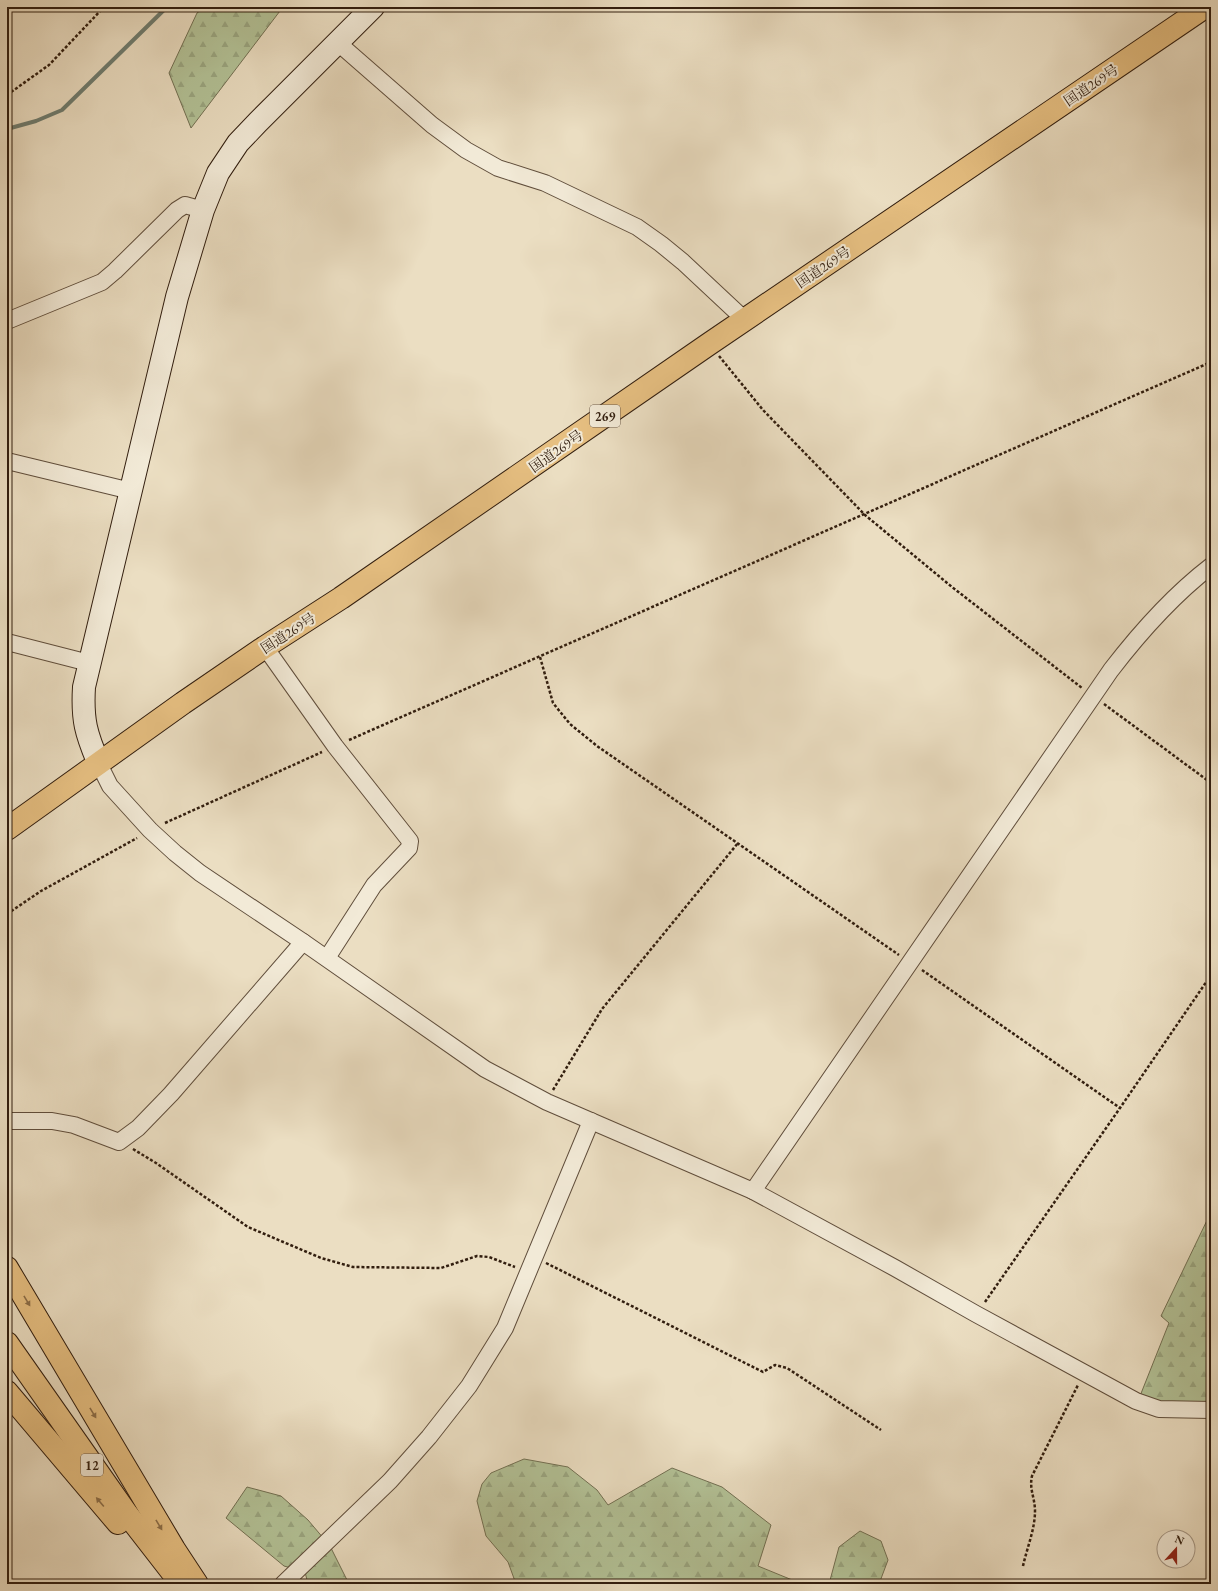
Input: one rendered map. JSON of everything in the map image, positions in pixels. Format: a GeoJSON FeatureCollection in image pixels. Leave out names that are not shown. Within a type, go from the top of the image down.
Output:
{"type":"FeatureCollection","features":[{"type":"Feature","properties":{"kind":"highway","name":"国道269号"},"geometry":{"type":"LineString","coordinates":[[7,829],[183,703],[455,521],[709,344],[1205,7]]}},
{"type":"Feature","properties":{"kind":"highway"},"geometry":{"type":"LineString","coordinates":[[7,1268],[174,1549],[197,1584]]}},
{"type":"Feature","properties":{"kind":"highway","name":"12"},"geometry":{"type":"LineString","coordinates":[[7,1343],[127,1514],[180,1584]]}},
{"type":"Feature","properties":{"kind":"highway"},"geometry":{"type":"LineString","coordinates":[[7,1392],[172,1584]]}},
{"type":"Feature","properties":{"kind":"street"},"geometry":{"type":"LineString","coordinates":[[373,7],[293,86],[238,144],[218,173],[203,210],[178,297],[84,687],[83,708],[88,738],[110,786],[150,830],[175,854],[200,873],[327,958],[485,1069],[547,1102],[753,1191],[895,1268],[1084,1374],[1136,1401],[1159,1409],[1211,1410]]}},
{"type":"Feature","properties":{"kind":"street"},"geometry":{"type":"LineString","coordinates":[[337,42],[432,125],[466,150],[498,168],[545,183],[637,227],[683,262],[745,320]]}},
{"type":"Feature","properties":{"kind":"street"},"geometry":{"type":"LineString","coordinates":[[7,321],[102,282],[177,210],[185,205],[203,210]]}},
{"type":"Feature","properties":{"kind":"street"},"geometry":{"type":"LineString","coordinates":[[7,461],[131,491]]}},
{"type":"Feature","properties":{"kind":"street"},"geometry":{"type":"LineString","coordinates":[[753,1191],[1094,697],[1111,670],[1137,636],[1158,613],[1211,566]]}},
{"type":"Feature","properties":{"kind":"street"},"geometry":{"type":"LineString","coordinates":[[7,642],[89,663]]}},
{"type":"Feature","properties":{"kind":"street"},"geometry":{"type":"LineString","coordinates":[[265,647],[335,746],[410,841],[408,848],[374,885],[327,958]]}},
{"type":"Feature","properties":{"kind":"street"},"geometry":{"type":"LineString","coordinates":[[7,1120],[52,1122],[74,1125],[119,1142],[138,1128],[171,1094],[303,942]]}},
{"type":"Feature","properties":{"kind":"street"},"geometry":{"type":"LineString","coordinates":[[283,1584],[390,1481],[465,1392],[505,1328],[591,1121]]}},
{"type":"Feature","properties":{"kind":"path"},"geometry":{"type":"LineString","coordinates":[[7,95],[49,65],[104,7]]}},
{"type":"Feature","properties":{"kind":"path"},"geometry":{"type":"LineString","coordinates":[[709,344],[763,410],[865,515],[952,587],[1094,697],[1211,783]]}},
{"type":"Feature","properties":{"kind":"path"},"geometry":{"type":"LineString","coordinates":[[7,914],[41,891],[150,830],[335,746],[865,515],[1211,362]]}},
{"type":"Feature","properties":{"kind":"path"},"geometry":{"type":"LineString","coordinates":[[540,657],[553,704],[570,724],[598,746],[1120,1108]]}},
{"type":"Feature","properties":{"kind":"path"},"geometry":{"type":"LineString","coordinates":[[547,1102],[602,1009],[738,843]]}},
{"type":"Feature","properties":{"kind":"path"},"geometry":{"type":"LineString","coordinates":[[976,1314],[1211,975]]}},
{"type":"Feature","properties":{"kind":"path"},"geometry":{"type":"LineString","coordinates":[[119,1142],[156,1163],[248,1227],[321,1258],[353,1267],[441,1268],[477,1256],[531,1265],[764,1372],[775,1365],[787,1368],[881,1430]]}},
{"type":"Feature","properties":{"kind":"path"},"geometry":{"type":"LineString","coordinates":[[1023,1566],[1034,1523],[1035,1509],[1030,1484],[1032,1476],[1084,1374]]}},
{"type":"Feature","properties":{"kind":"green space"},"geometry":{"type":"Polygon","coordinates":[[[205,7],[283,7],[191,128],[169,73],[197,13],[205,7]]]}},
{"type":"Feature","properties":{"kind":"green space"},"geometry":{"type":"Polygon","coordinates":[[[1211,1212],[1211,1401],[1164,1404],[1140,1396],[1169,1323],[1161,1316],[1211,1212]]]}},
{"type":"Feature","properties":{"kind":"green space"},"geometry":{"type":"Polygon","coordinates":[[[524,1459],[568,1467],[597,1490],[608,1505],[672,1468],[722,1487],[771,1525],[758,1566],[802,1584],[516,1584],[508,1562],[486,1536],[477,1501],[482,1484],[491,1473],[524,1459]]]}},
{"type":"Feature","properties":{"kind":"green space"},"geometry":{"type":"Polygon","coordinates":[[[247,1487],[281,1496],[308,1520],[330,1546],[349,1584],[308,1584],[305,1572],[284,1566],[226,1518],[247,1487]]]}},
{"type":"Feature","properties":{"kind":"green space"},"geometry":{"type":"Polygon","coordinates":[[[860,1531],[881,1541],[888,1560],[879,1584],[829,1584],[839,1547],[860,1531]]]}},
{"type":"Feature","properties":{"kind":"waterway"},"geometry":{"type":"LineString","coordinates":[[7,129],[36,121],[62,110],[167,7]]}}]}
